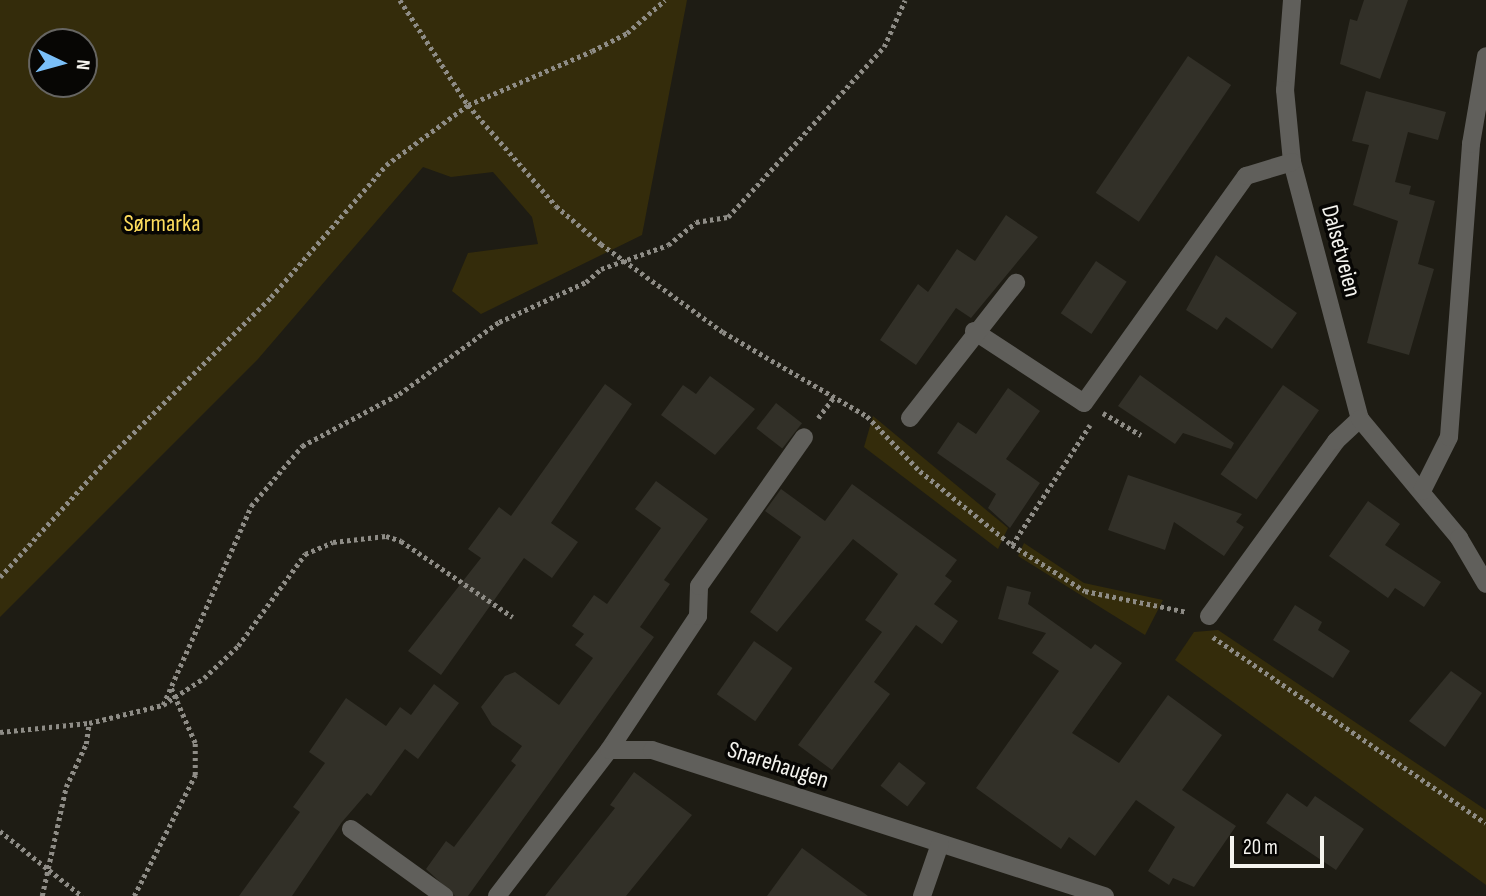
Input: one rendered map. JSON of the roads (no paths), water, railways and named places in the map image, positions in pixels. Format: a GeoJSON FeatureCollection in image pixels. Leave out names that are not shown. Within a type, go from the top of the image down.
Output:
{"type":"FeatureCollection","features":[{"type":"Feature","properties":{"kind":"street","name":"Dalsetveien"},"geometry":{"type":"LineString","coordinates":[[1292,0],[1285,90],[1292,162],[1360,419],[1422,491],[1486,584]]}},
{"type":"Feature","properties":{"kind":"street"},"geometry":{"type":"LineString","coordinates":[[1422,491],[1449,437],[1471,144],[1486,56]]}},
{"type":"Feature","properties":{"kind":"street"},"geometry":{"type":"LineString","coordinates":[[974,331],[1084,403],[1246,176],[1292,162]]}},
{"type":"Feature","properties":{"kind":"street"},"geometry":{"type":"LineString","coordinates":[[910,418],[974,331],[994,316],[1016,283]]}},
{"type":"Feature","properties":{"kind":"street"},"geometry":{"type":"LineString","coordinates":[[1209,616],[1336,441],[1360,419]]}},
{"type":"Feature","properties":{"kind":"street"},"geometry":{"type":"LineString","coordinates":[[497,896],[609,750],[698,616],[699,586],[804,437]]}},
{"type":"Feature","properties":{"kind":"street","name":"Snarehaugen"},"geometry":{"type":"LineString","coordinates":[[609,750],[652,750],[1105,896]]}},
{"type":"Feature","properties":{"kind":"street"},"geometry":{"type":"LineString","coordinates":[[351,829],[444,896]]}},
{"type":"Feature","properties":{"kind":"street"},"geometry":{"type":"LineString","coordinates":[[922,896],[940,844]]}},
{"type":"Feature","properties":{"kind":"park label","name":"Sørmarka"},"geometry":{"type":"Point","coordinates":[162,224]}}]}
